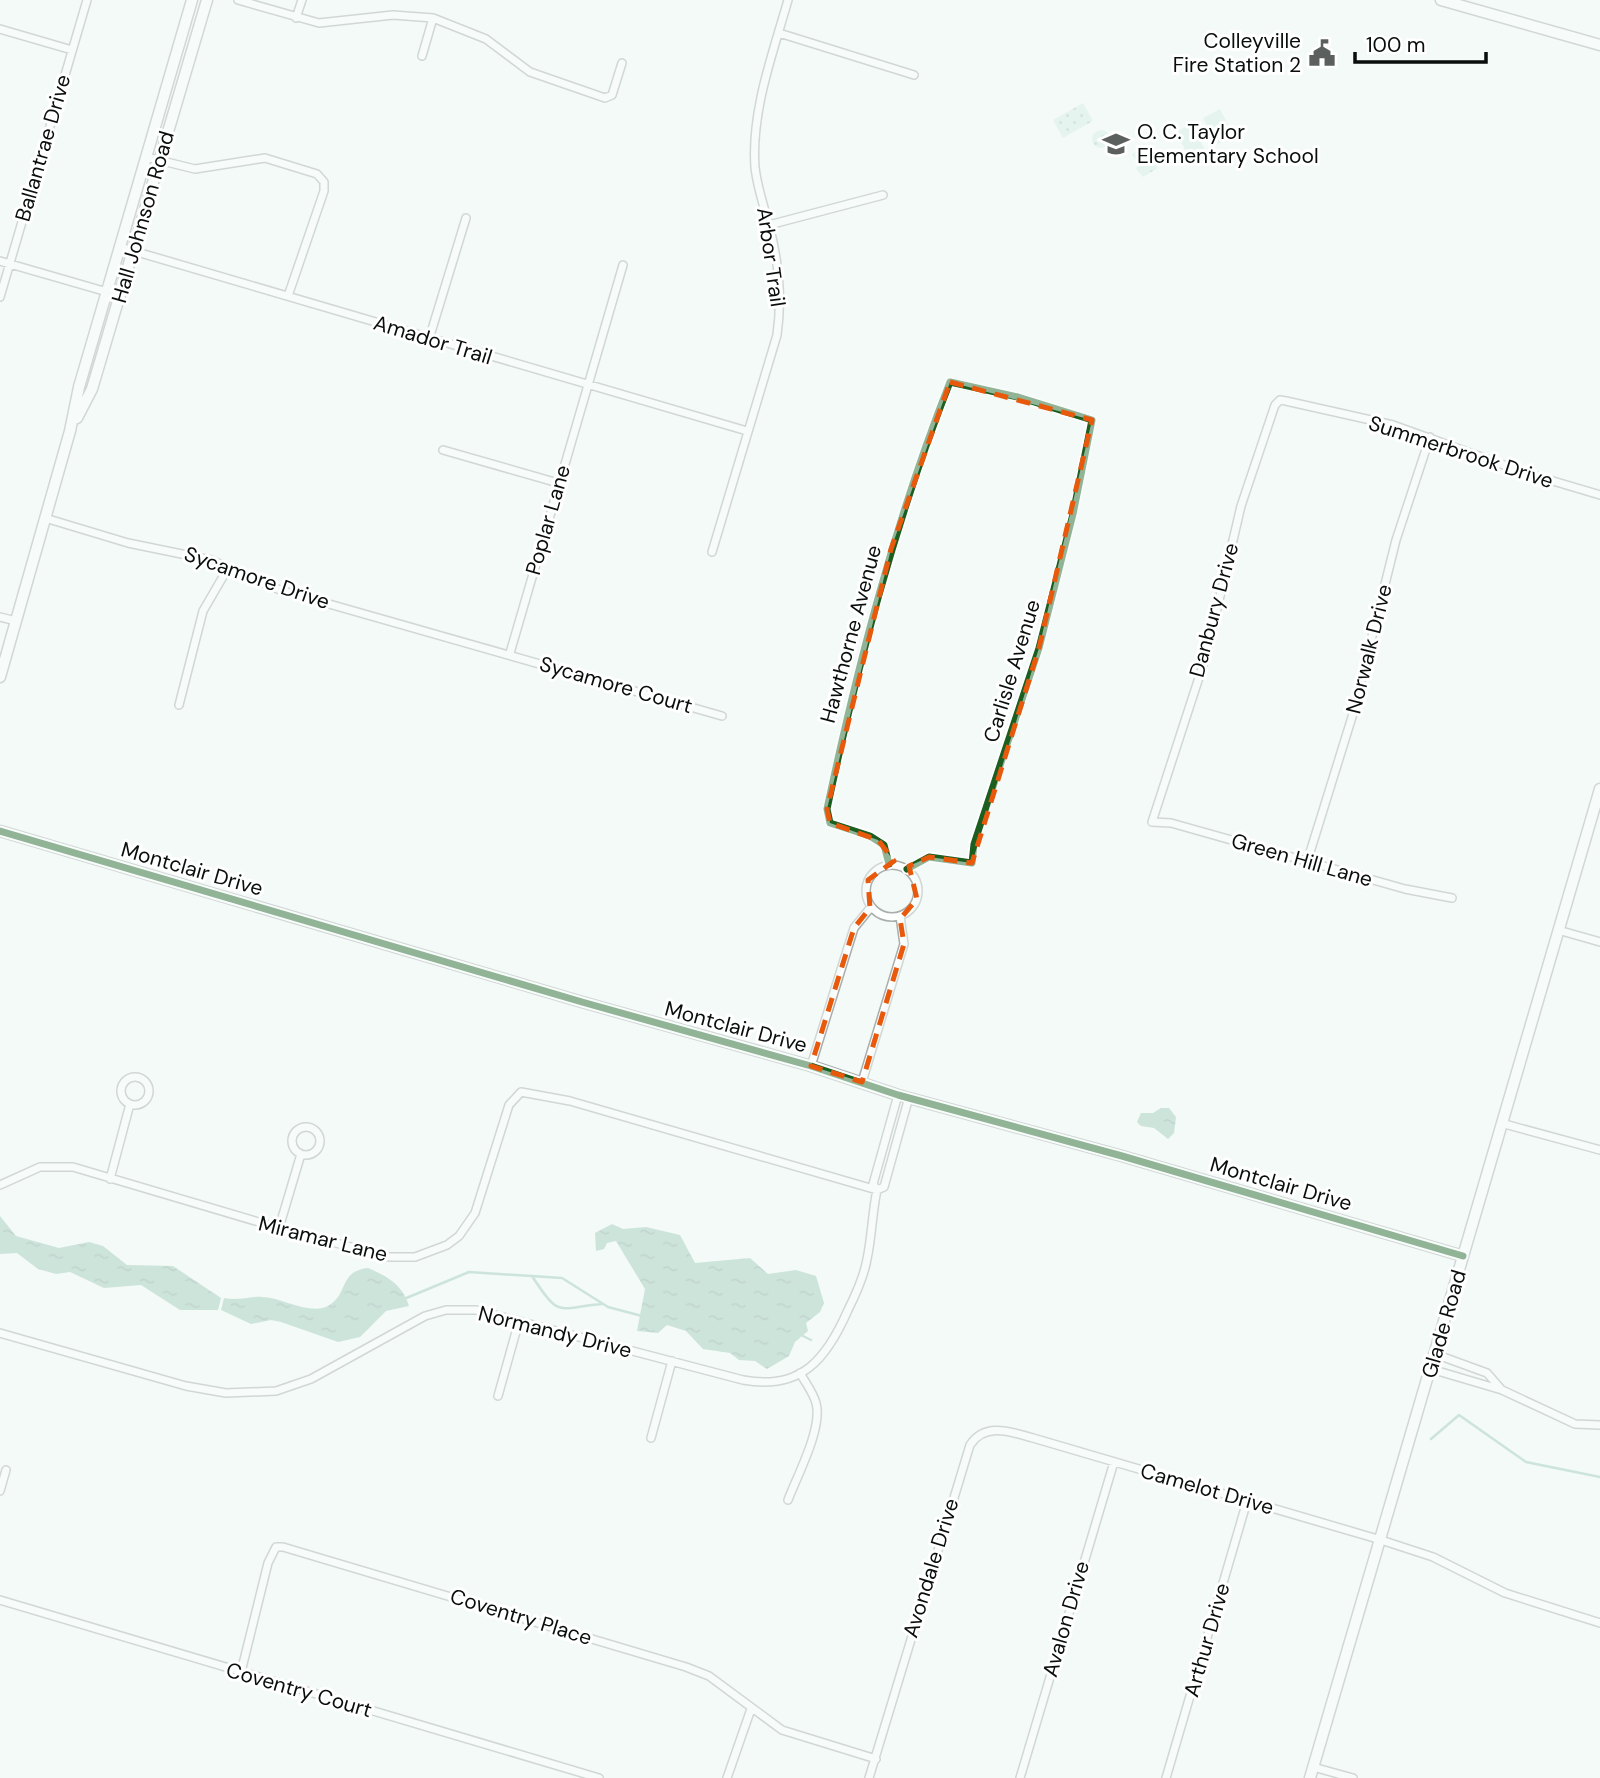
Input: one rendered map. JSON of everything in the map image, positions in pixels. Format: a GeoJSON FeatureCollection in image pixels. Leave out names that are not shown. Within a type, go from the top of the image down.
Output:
{"type":"FeatureCollection","features":[{"type":"Feature","properties":{"kind":"main road","name":"Hall Johnson Road"},"geometry":{"type":"LineString","coordinates":[[0,677],[70,431],[79,387],[192,0]]}},
{"type":"Feature","properties":{"kind":"main road","name":"Hall Johnson Road"},"geometry":{"type":"LineString","coordinates":[[70,431],[92,389],[207,0]]}},
{"type":"Feature","properties":{"kind":"main road"},"geometry":{"type":"LineString","coordinates":[[1441,0],[1600,45]]}},
{"type":"Feature","properties":{"kind":"main road","name":"Glade Road"},"geometry":{"type":"LineString","coordinates":[[1312,1773],[1600,789]]}},
{"type":"Feature","properties":{"kind":"main road","name":"Montclair Drive"},"geometry":{"type":"LineString","coordinates":[[0,831],[1463,1256]]}},
{"type":"Feature","properties":{"kind":"street","name":"Ballantrae Drive"},"geometry":{"type":"LineString","coordinates":[[0,297],[87,0]]}},
{"type":"Feature","properties":{"kind":"street"},"geometry":{"type":"LineString","coordinates":[[238,0],[319,23],[393,15],[433,18],[486,40],[530,72],[610,97],[622,63]]}},
{"type":"Feature","properties":{"kind":"street"},"geometry":{"type":"LineString","coordinates":[[296,18],[302,0]]}},
{"type":"Feature","properties":{"kind":"street","name":"Arbor Trail"},"geometry":{"type":"LineString","coordinates":[[712,552],[777,335],[780,315],[780,291],[769,225],[755,171],[755,154],[762,94],[788,0]]}},
{"type":"Feature","properties":{"kind":"street"},"geometry":{"type":"LineString","coordinates":[[422,56],[433,18]]}},
{"type":"Feature","properties":{"kind":"street"},"geometry":{"type":"LineString","coordinates":[[0,29],[72,50]]}},
{"type":"Feature","properties":{"kind":"street"},"geometry":{"type":"LineString","coordinates":[[779,33],[914,75]]}},
{"type":"Feature","properties":{"kind":"street"},"geometry":{"type":"LineString","coordinates":[[146,157],[195,169],[265,158],[311,171],[321,177],[324,191],[288,296]]}},
{"type":"Feature","properties":{"kind":"street"},"geometry":{"type":"LineString","coordinates":[[769,225],[883,195]]}},
{"type":"Feature","properties":{"kind":"street"},"geometry":{"type":"LineString","coordinates":[[429,339],[466,218]]}},
{"type":"Feature","properties":{"kind":"street","name":"Amador Trail"},"geometry":{"type":"LineString","coordinates":[[120,247],[747,431]]}},
{"type":"Feature","properties":{"kind":"street"},"geometry":{"type":"LineString","coordinates":[[0,261],[121,296]]}},
{"type":"Feature","properties":{"kind":"street","name":"Poplar Lane"},"geometry":{"type":"LineString","coordinates":[[510,653],[623,265]]}},
{"type":"Feature","properties":{"kind":"street","name":"Carlisle Avenue"},"geometry":{"type":"LineString","coordinates":[[907,869],[929,857],[972,863],[974,844],[1040,648],[1073,514],[1092,420],[1018,397],[950,382]]}},
{"type":"Feature","properties":{"kind":"street","name":"Hawthorne Avenue"},"geometry":{"type":"LineString","coordinates":[[889,864],[884,845],[870,836],[830,823],[827,809],[861,655],[891,549],[950,382]]}},
{"type":"Feature","properties":{"kind":"street","name":"Summerbrook Drive"},"geometry":{"type":"LineString","coordinates":[[1280,400],[1393,425],[1526,474],[1600,495]]}},
{"type":"Feature","properties":{"kind":"street","name":"Danbury Drive"},"geometry":{"type":"LineString","coordinates":[[1152,822],[1206,656],[1241,506],[1275,405],[1280,400]]}},
{"type":"Feature","properties":{"kind":"street","name":"Norwalk Drive"},"geometry":{"type":"LineString","coordinates":[[1307,862],[1352,718],[1396,540],[1430,437]]}},
{"type":"Feature","properties":{"kind":"street"},"geometry":{"type":"LineString","coordinates":[[443,450],[558,483]]}},
{"type":"Feature","properties":{"kind":"street","name":"Sycamore Drive"},"geometry":{"type":"LineString","coordinates":[[45,519],[128,542],[211,560],[280,590],[510,653]]}},
{"type":"Feature","properties":{"kind":"street"},"geometry":{"type":"LineString","coordinates":[[179,705],[203,611],[228,568]]}},
{"type":"Feature","properties":{"kind":"street"},"geometry":{"type":"LineString","coordinates":[[0,617],[16,621]]}},
{"type":"Feature","properties":{"kind":"street","name":"Sycamore Court"},"geometry":{"type":"LineString","coordinates":[[510,653],[722,716]]}},
{"type":"Feature","properties":{"kind":"street","name":"Green Hill Lane"},"geometry":{"type":"LineString","coordinates":[[1152,822],[1171,823],[1405,889],[1451,898]]}},
{"type":"Feature","properties":{"kind":"street"},"geometry":{"type":"LineString","coordinates":[[889,864],[907,869],[913,875],[918,891],[913,906],[900,916],[884,916],[871,907],[866,897],[868,880],[878,868],[889,864]]}},
{"type":"Feature","properties":{"kind":"street"},"geometry":{"type":"LineString","coordinates":[[811,1066],[854,928],[871,907]]}},
{"type":"Feature","properties":{"kind":"street"},"geometry":{"type":"LineString","coordinates":[[862,1082],[904,944],[900,916]]}},
{"type":"Feature","properties":{"kind":"street"},"geometry":{"type":"LineString","coordinates":[[1558,930],[1600,942]]}},
{"type":"Feature","properties":{"kind":"street","name":"Miramar Lane"},"geometry":{"type":"LineString","coordinates":[[0,1185],[26,1171],[56,1166],[73,1167],[279,1228],[402,1258],[430,1254],[459,1236],[475,1213],[509,1105],[515,1096],[526,1091],[875,1187]]}},
{"type":"Feature","properties":{"kind":"street","name":"Normandy Drive"},"geometry":{"type":"LineString","coordinates":[[0,1333],[186,1386],[226,1393],[276,1391],[311,1379],[425,1316],[446,1310],[476,1310],[756,1383],[780,1381],[800,1373],[827,1353],[858,1288],[867,1261],[875,1187],[898,1094]]}},
{"type":"Feature","properties":{"kind":"street","name":"Normandy Drive"},"geometry":{"type":"LineString","coordinates":[[875,1187],[884,1187],[909,1097]]}},
{"type":"Feature","properties":{"kind":"street"},"geometry":{"type":"LineString","coordinates":[[110,1180],[130,1104]]}},
{"type":"Feature","properties":{"kind":"street"},"geometry":{"type":"LineString","coordinates":[[1502,1123],[1600,1150]]}},
{"type":"Feature","properties":{"kind":"street"},"geometry":{"type":"LineString","coordinates":[[279,1228],[301,1154]]}},
{"type":"Feature","properties":{"kind":"street"},"geometry":{"type":"LineString","coordinates":[[498,1395],[519,1321]]}},
{"type":"Feature","properties":{"kind":"street"},"geometry":{"type":"LineString","coordinates":[[1435,1354],[1488,1373],[1502,1390]]}},
{"type":"Feature","properties":{"kind":"street"},"geometry":{"type":"LineString","coordinates":[[651,1438],[671,1361]]}},
{"type":"Feature","properties":{"kind":"street"},"geometry":{"type":"LineString","coordinates":[[1431,1369],[1502,1390],[1575,1424],[1600,1425]]}},
{"type":"Feature","properties":{"kind":"street"},"geometry":{"type":"LineString","coordinates":[[788,1500],[810,1442],[817,1413],[816,1401],[800,1373]]}},
{"type":"Feature","properties":{"kind":"street","name":"Avondale Drive"},"geometry":{"type":"LineString","coordinates":[[869,1778],[970,1445],[974,1438],[992,1430],[1033,1438]]}},
{"type":"Feature","properties":{"kind":"street","name":"Camelot Drive"},"geometry":{"type":"LineString","coordinates":[[1033,1438],[1381,1540],[1433,1558],[1505,1593],[1600,1622]]}},
{"type":"Feature","properties":{"kind":"street","name":"Avalon Drive"},"geometry":{"type":"LineString","coordinates":[[1020,1778],[1114,1462]]}},
{"type":"Feature","properties":{"kind":"street"},"geometry":{"type":"LineString","coordinates":[[0,1491],[6,1470]]}},
{"type":"Feature","properties":{"kind":"street","name":"Arthur Drive"},"geometry":{"type":"LineString","coordinates":[[1166,1778],[1247,1501]]}},
{"type":"Feature","properties":{"kind":"street","name":"Coventry Place"},"geometry":{"type":"LineString","coordinates":[[241,1672],[268,1563],[276,1548],[283,1547],[686,1667],[709,1676],[782,1730],[876,1759]]}},
{"type":"Feature","properties":{"kind":"street","name":"Coventry Court"},"geometry":{"type":"LineString","coordinates":[[0,1600],[599,1778]]}},
{"type":"Feature","properties":{"kind":"street"},"geometry":{"type":"LineString","coordinates":[[727,1778],[751,1709]]}},
{"type":"Feature","properties":{"kind":"street"},"geometry":{"type":"LineString","coordinates":[[1312,1773],[1353,1778]]}},
{"type":"Feature","properties":{"kind":"highlighted area"},"geometry":{"type":"Polygon","coordinates":[[[950,382],[1092,420],[1039,648],[972,863],[929,857],[909,866],[917,899],[900,919],[904,944],[862,1082],[811,1066],[854,928],[870,908],[868,880],[894,861],[878,840],[830,823],[827,809],[891,549],[950,382]]]}},
{"type":"Feature","properties":{"kind":"shaded area"},"geometry":{"type":"Polygon","coordinates":[[[1083,103],[1093,121],[1063,138],[1053,120],[1083,103]]]}},
{"type":"Feature","properties":{"kind":"shaded area"},"geometry":{"type":"Polygon","coordinates":[[[1220,109],[1234,136],[1218,144],[1203,118],[1220,109]]]}},
{"type":"Feature","properties":{"kind":"shaded area"},"geometry":{"type":"Polygon","coordinates":[[[1191,124],[1205,150],[1190,159],[1176,132],[1191,124]]]}},
{"type":"Feature","properties":{"kind":"shaded area"},"geometry":{"type":"Polygon","coordinates":[[[1101,130],[1107,133],[1110,139],[1107,145],[1101,148],[1095,145],[1092,139],[1095,133],[1101,130]]]}},
{"type":"Feature","properties":{"kind":"shaded area"},"geometry":{"type":"Polygon","coordinates":[[[1142,149],[1158,168],[1143,177],[1136,168],[1139,165],[1132,154],[1142,149]]]}},
{"type":"Feature","properties":{"kind":"water"},"geometry":{"type":"Polygon","coordinates":[[[1161,1108],[1169,1108],[1176,1117],[1174,1133],[1168,1139],[1154,1128],[1141,1126],[1137,1122],[1141,1113],[1153,1113],[1161,1108]]]}},
{"type":"Feature","properties":{"kind":"water"},"geometry":{"type":"Polygon","coordinates":[[[0,1216],[16,1236],[59,1248],[89,1242],[103,1246],[127,1265],[173,1266],[221,1298],[218,1310],[180,1310],[141,1285],[104,1288],[70,1272],[56,1274],[38,1269],[17,1253],[0,1254],[0,1216]]]}},
{"type":"Feature","properties":{"kind":"water"},"geometry":{"type":"Polygon","coordinates":[[[612,1224],[623,1229],[646,1227],[680,1235],[695,1263],[750,1258],[768,1274],[796,1270],[816,1276],[824,1303],[820,1312],[806,1323],[808,1331],[795,1342],[789,1356],[767,1369],[755,1361],[739,1360],[730,1353],[703,1349],[686,1331],[667,1325],[658,1333],[637,1331],[645,1289],[616,1241],[607,1243],[604,1249],[596,1251],[595,1233],[612,1224]]]}},
{"type":"Feature","properties":{"kind":"water"},"geometry":{"type":"Polygon","coordinates":[[[368,1268],[393,1282],[403,1292],[409,1306],[386,1311],[360,1337],[338,1342],[281,1322],[271,1320],[251,1324],[221,1310],[224,1298],[257,1297],[307,1308],[324,1308],[336,1299],[353,1273],[368,1268]]]}},
{"type":"Feature","properties":{"kind":"waterway"},"geometry":{"type":"LineString","coordinates":[[404,1299],[469,1272],[562,1278],[608,1307],[642,1316]]}},
{"type":"Feature","properties":{"kind":"waterway"},"geometry":{"type":"LineString","coordinates":[[532,1276],[548,1299],[560,1308],[602,1304]]}},
{"type":"Feature","properties":{"kind":"waterway"},"geometry":{"type":"LineString","coordinates":[[803,1336],[811,1340]]}},
{"type":"Feature","properties":{"kind":"waterway"},"geometry":{"type":"LineString","coordinates":[[1431,1439],[1459,1415],[1526,1462],[1600,1477]]}},
{"type":"Feature","properties":{"kind":"cycle path"},"geometry":{"type":"LineString","coordinates":[[889,864],[884,845],[870,836],[830,823],[827,809],[852,700],[895,540],[950,382],[1018,397],[1092,420],[1073,514],[1039,648],[974,844],[972,863],[929,857],[907,869]]}},
{"type":"Feature","properties":{"kind":"cycle path"},"geometry":{"type":"LineString","coordinates":[[0,831],[582,1002],[811,1066],[898,1095],[1122,1156],[1463,1256]]}},
{"type":"Feature","properties":{"kind":"place","name":"Colleyville Fire Station 2"},"geometry":{"type":"Point","coordinates":[1322,53]}},
{"type":"Feature","properties":{"kind":"place","name":"O. C. Taylor Elementary School"},"geometry":{"type":"Point","coordinates":[1116,144]}}]}
